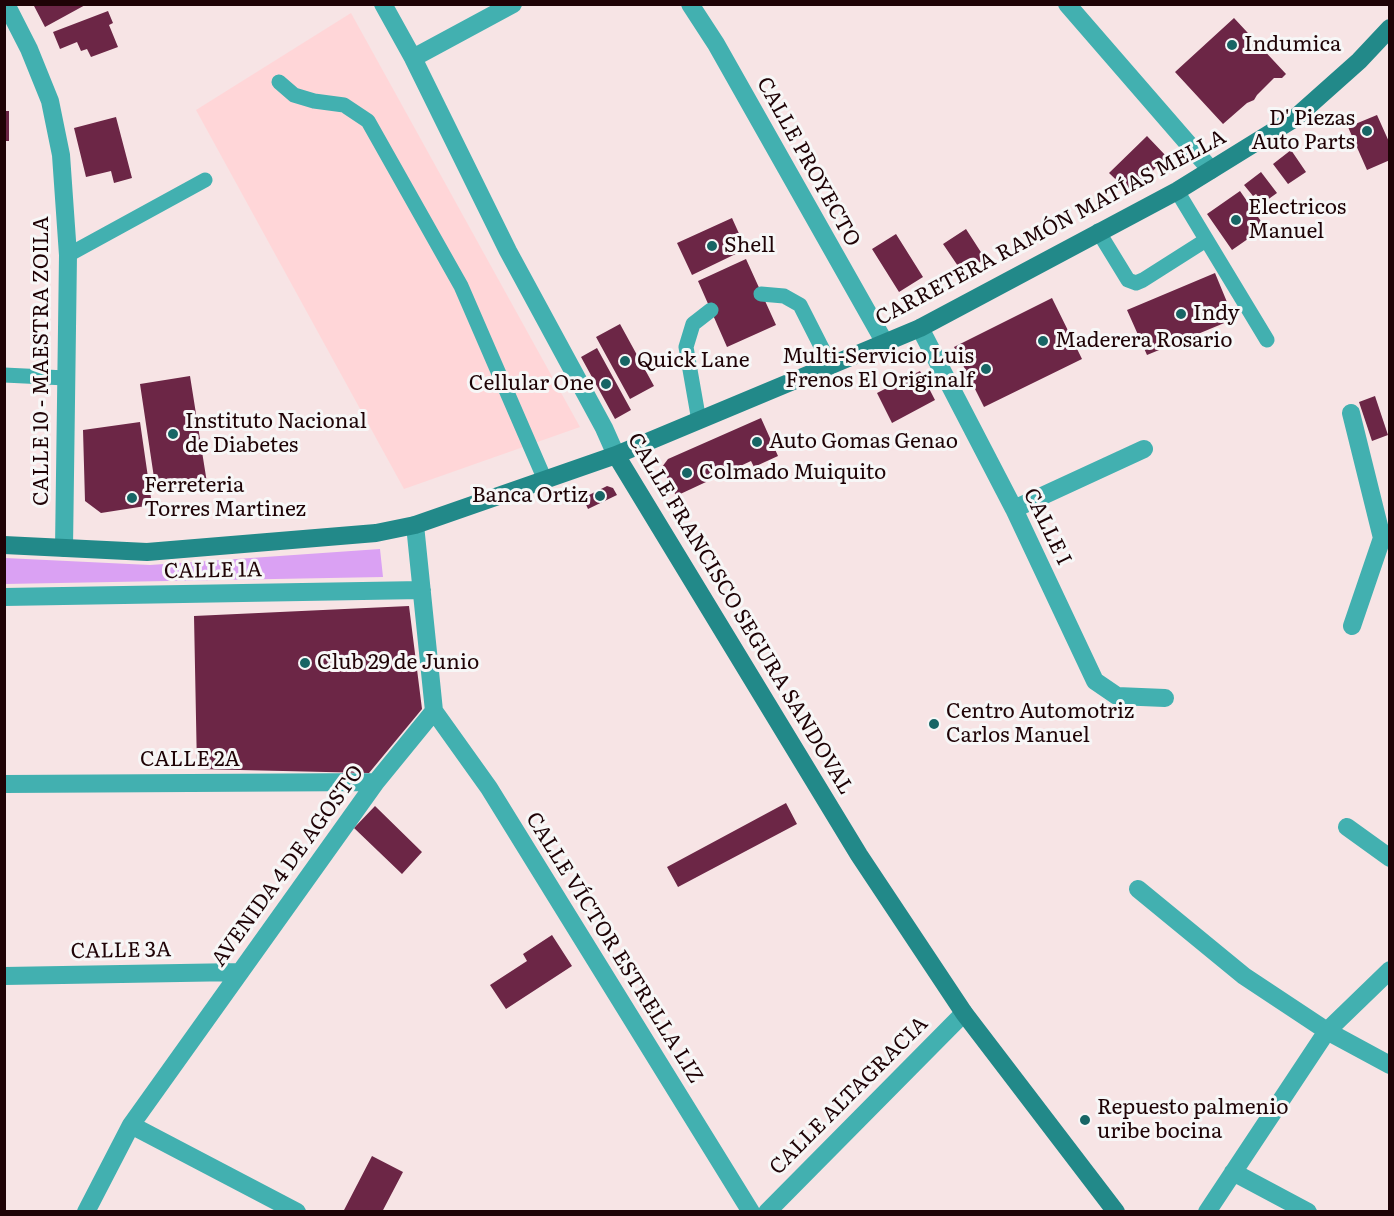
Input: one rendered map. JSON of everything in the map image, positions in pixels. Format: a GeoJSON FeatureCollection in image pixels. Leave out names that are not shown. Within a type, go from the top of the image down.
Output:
{"type":"FeatureCollection","features":[{"type":"Feature","properties":{"kind":"main road","name":"CARRETERA RAMÓN MATÍAS MELLA"},"geometry":{"type":"LineString","coordinates":[[4,545],[147,552],[376,533],[415,525],[616,455],[920,328],[1098,231],[1177,191],[1295,118],[1359,61],[1389,28]]}},
{"type":"Feature","properties":{"kind":"main road","name":"CALLE FRANCISCO SEGURA SANDOVAL"},"geometry":{"type":"LineString","coordinates":[[616,455],[859,855],[964,1013],[1116,1212]]}},
{"type":"Feature","properties":{"kind":"street","name":"CALLE 10 - MAESTRA ZOILA"},"geometry":{"type":"LineString","coordinates":[[6,4],[29,49],[50,101],[61,155],[68,255],[64,548]]}},
{"type":"Feature","properties":{"kind":"street","name":"CALLE FRANCISCO SEGURA SANDOVAL"},"geometry":{"type":"LineString","coordinates":[[383,4],[508,251],[604,428],[616,455]]}},
{"type":"Feature","properties":{"kind":"street"},"geometry":{"type":"LineString","coordinates":[[412,58],[513,4]]}},
{"type":"Feature","properties":{"kind":"street","name":"CALLE PROYECTO"},"geometry":{"type":"LineString","coordinates":[[690,4],[716,44],[885,343]]}},
{"type":"Feature","properties":{"kind":"street"},"geometry":{"type":"LineString","coordinates":[[1067,4],[1211,170]]}},
{"type":"Feature","properties":{"kind":"street","name":"CALLE I"},"geometry":{"type":"LineString","coordinates":[[920,328],[1014,509],[1095,681],[1117,696],[1165,698]]}},
{"type":"Feature","properties":{"kind":"street"},"geometry":{"type":"LineString","coordinates":[[1351,413],[1382,537],[1383,559],[1352,626]]}},
{"type":"Feature","properties":{"kind":"street"},"geometry":{"type":"LineString","coordinates":[[1014,509],[1144,449]]}},
{"type":"Feature","properties":{"kind":"street"},"geometry":{"type":"LineString","coordinates":[[415,525],[434,711]]}},
{"type":"Feature","properties":{"kind":"street","name":"CALLE 1A"},"geometry":{"type":"LineString","coordinates":[[4,597],[422,590]]}},
{"type":"Feature","properties":{"kind":"street","name":"AVENIDA 4 DE AGOSTO"},"geometry":{"type":"LineString","coordinates":[[86,1212],[131,1125],[376,782],[434,711]]}},
{"type":"Feature","properties":{"kind":"street","name":"CALLE VÍCTOR ESTRELLA LIZ"},"geometry":{"type":"LineString","coordinates":[[434,711],[489,788],[751,1212]]}},
{"type":"Feature","properties":{"kind":"street","name":"CALLE 2A"},"geometry":{"type":"LineString","coordinates":[[4,783],[376,782]]}},
{"type":"Feature","properties":{"kind":"street"},"geometry":{"type":"LineString","coordinates":[[1347,827],[1389,858]]}},
{"type":"Feature","properties":{"kind":"street"},"geometry":{"type":"LineString","coordinates":[[1138,889],[1244,975],[1327,1031],[1389,1065]]}},
{"type":"Feature","properties":{"kind":"street"},"geometry":{"type":"LineString","coordinates":[[1207,1212],[1327,1031],[1389,970]]}},
{"type":"Feature","properties":{"kind":"street","name":"CALLE 3A"},"geometry":{"type":"LineString","coordinates":[[4,976],[239,972]]}},
{"type":"Feature","properties":{"kind":"street","name":"CALLE ALTAGRACIA"},"geometry":{"type":"LineString","coordinates":[[767,1212],[964,1013]]}},
{"type":"Feature","properties":{"kind":"street"},"geometry":{"type":"LineString","coordinates":[[131,1125],[297,1212]]}},
{"type":"Feature","properties":{"kind":"street"},"geometry":{"type":"LineString","coordinates":[[1233,1172],[1308,1212]]}},
{"type":"Feature","properties":{"kind":"lane"},"geometry":{"type":"LineString","coordinates":[[279,82],[294,95],[314,101],[344,105],[368,121],[461,286],[545,480]]}},
{"type":"Feature","properties":{"kind":"lane"},"geometry":{"type":"LineString","coordinates":[[68,255],[205,180]]}},
{"type":"Feature","properties":{"kind":"lane"},"geometry":{"type":"LineString","coordinates":[[1177,191],[1267,340]]}},
{"type":"Feature","properties":{"kind":"lane"},"geometry":{"type":"LineString","coordinates":[[1098,231],[1128,280],[1136,283],[1206,240]]}},
{"type":"Feature","properties":{"kind":"lane"},"geometry":{"type":"LineString","coordinates":[[761,294],[784,296],[800,305],[831,366]]}},
{"type":"Feature","properties":{"kind":"lane"},"geometry":{"type":"LineString","coordinates":[[699,421],[686,347],[693,324],[711,310]]}},
{"type":"Feature","properties":{"kind":"lane"},"geometry":{"type":"LineString","coordinates":[[4,375],[66,378]]}},
{"type":"Feature","properties":{"kind":"shaded area"},"geometry":{"type":"Polygon","coordinates":[[[351,13],[580,427],[404,489],[196,110],[351,13]]]}},
{"type":"Feature","properties":{"kind":"shaded area"},"geometry":{"type":"Polygon","coordinates":[[[380,549],[383,577],[5,584],[5,558],[150,565],[380,549]]]}},
{"type":"Feature","properties":{"kind":"building"},"geometry":{"type":"Polygon","coordinates":[[[33,4],[87,4],[45,27],[33,4]]]}},
{"type":"Feature","properties":{"kind":"building"},"geometry":{"type":"Polygon","coordinates":[[[108,11],[113,23],[109,25],[118,47],[91,57],[87,49],[81,51],[77,42],[60,49],[53,32],[108,11]]]}},
{"type":"Feature","properties":{"kind":"building","name":"Indumica"},"geometry":{"type":"Polygon","coordinates":[[[1234,18],[1286,74],[1282,78],[1274,78],[1254,100],[1247,103],[1223,124],[1175,72],[1234,18]]]}},
{"type":"Feature","properties":{"kind":"building"},"geometry":{"type":"Polygon","coordinates":[[[4,111],[9,111],[9,141],[4,141],[4,111]]]}},
{"type":"Feature","properties":{"kind":"building"},"geometry":{"type":"Polygon","coordinates":[[[1377,115],[1390,144],[1390,160],[1367,170],[1348,127],[1377,115]]]}},
{"type":"Feature","properties":{"kind":"building"},"geometry":{"type":"Polygon","coordinates":[[[116,117],[132,178],[114,183],[111,171],[86,177],[74,128],[116,117]]]}},
{"type":"Feature","properties":{"kind":"building"},"geometry":{"type":"Polygon","coordinates":[[[1147,136],[1167,157],[1130,193],[1109,173],[1147,136]]]}},
{"type":"Feature","properties":{"kind":"building"},"geometry":{"type":"Polygon","coordinates":[[[1291,150],[1306,172],[1288,184],[1273,164],[1291,150]]]}},
{"type":"Feature","properties":{"kind":"building"},"geometry":{"type":"Polygon","coordinates":[[[1261,172],[1277,193],[1263,203],[1244,185],[1261,172]]]}},
{"type":"Feature","properties":{"kind":"building","name":"Electricos Manuel"},"geometry":{"type":"Polygon","coordinates":[[[1240,191],[1265,227],[1232,250],[1207,214],[1240,191]]]}},
{"type":"Feature","properties":{"kind":"building","name":"Shell"},"geometry":{"type":"Polygon","coordinates":[[[732,218],[746,249],[692,275],[677,243],[732,218]]]}},
{"type":"Feature","properties":{"kind":"building"},"geometry":{"type":"Polygon","coordinates":[[[966,229],[986,260],[960,269],[943,244],[966,229]]]}},
{"type":"Feature","properties":{"kind":"building"},"geometry":{"type":"Polygon","coordinates":[[[896,234],[923,277],[899,292],[872,249],[896,234]]]}},
{"type":"Feature","properties":{"kind":"building","name":"Shell"},"geometry":{"type":"Polygon","coordinates":[[[746,259],[776,325],[727,347],[698,281],[746,259]]]}},
{"type":"Feature","properties":{"kind":"building","name":"Indy"},"geometry":{"type":"Polygon","coordinates":[[[1215,273],[1234,319],[1147,355],[1127,310],[1215,273]]]}},
{"type":"Feature","properties":{"kind":"building"},"geometry":{"type":"Polygon","coordinates":[[[1052,298],[1082,359],[984,407],[954,347],[1052,298]]]}},
{"type":"Feature","properties":{"kind":"building","name":"Quick Lane"},"geometry":{"type":"Polygon","coordinates":[[[620,324],[654,386],[630,399],[596,337],[620,324]]]}},
{"type":"Feature","properties":{"kind":"building","name":"Cellular One"},"geometry":{"type":"Polygon","coordinates":[[[597,348],[631,410],[615,419],[581,357],[597,348]]]}},
{"type":"Feature","properties":{"kind":"building"},"geometry":{"type":"Polygon","coordinates":[[[920,371],[935,400],[892,423],[877,393],[920,371]]]}},
{"type":"Feature","properties":{"kind":"building","name":"Instituto Nacional de Diabetes"},"geometry":{"type":"Polygon","coordinates":[[[190,376],[207,483],[156,491],[140,384],[190,376]]]}},
{"type":"Feature","properties":{"kind":"building"},"geometry":{"type":"Polygon","coordinates":[[[1375,396],[1388,435],[1372,441],[1359,402],[1375,396]]]}},
{"type":"Feature","properties":{"kind":"building"},"geometry":{"type":"Polygon","coordinates":[[[761,418],[778,456],[754,467],[751,461],[676,496],[662,467],[668,459],[761,418]]]}},
{"type":"Feature","properties":{"kind":"building"},"geometry":{"type":"Polygon","coordinates":[[[140,422],[152,505],[101,513],[85,501],[83,430],[140,422]]]}},
{"type":"Feature","properties":{"kind":"building","name":"Banca Ortiz"},"geometry":{"type":"Polygon","coordinates":[[[607,486],[613,488],[617,495],[588,509],[583,498],[607,486]]]}},
{"type":"Feature","properties":{"kind":"building","name":"Club 29 de Junio"},"geometry":{"type":"Polygon","coordinates":[[[409,606],[422,709],[369,773],[197,769],[194,616],[409,606]]]}},
{"type":"Feature","properties":{"kind":"building"},"geometry":{"type":"Polygon","coordinates":[[[786,803],[797,824],[678,887],[667,867],[786,803]]]}},
{"type":"Feature","properties":{"kind":"building"},"geometry":{"type":"Polygon","coordinates":[[[375,806],[422,852],[402,874],[354,828],[375,806]]]}},
{"type":"Feature","properties":{"kind":"building"},"geometry":{"type":"Polygon","coordinates":[[[552,935],[572,966],[506,1009],[490,985],[527,961],[523,954],[552,935]]]}},
{"type":"Feature","properties":{"kind":"building"},"geometry":{"type":"Polygon","coordinates":[[[372,1156],[403,1172],[382,1212],[343,1212],[372,1156]]]}},
{"type":"Feature","properties":{"kind":"place","name":"Indumica"},"geometry":{"type":"Point","coordinates":[1232,45]}},
{"type":"Feature","properties":{"kind":"place","name":"D' Piezas Auto Parts"},"geometry":{"type":"Point","coordinates":[1367,131]}},
{"type":"Feature","properties":{"kind":"place","name":"Electricos Manuel"},"geometry":{"type":"Point","coordinates":[1236,220]}},
{"type":"Feature","properties":{"kind":"place","name":"Shell"},"geometry":{"type":"Point","coordinates":[712,246]}},
{"type":"Feature","properties":{"kind":"place","name":"Indy"},"geometry":{"type":"Point","coordinates":[1181,314]}},
{"type":"Feature","properties":{"kind":"place","name":"Maderera Rosario"},"geometry":{"type":"Point","coordinates":[1043,341]}},
{"type":"Feature","properties":{"kind":"place","name":"Quick Lane"},"geometry":{"type":"Point","coordinates":[625,361]}},
{"type":"Feature","properties":{"kind":"place","name":"Multi-Servicio Luis Frenos El Originalf"},"geometry":{"type":"Point","coordinates":[986,369]}},
{"type":"Feature","properties":{"kind":"place","name":"Cellular One"},"geometry":{"type":"Point","coordinates":[606,384]}},
{"type":"Feature","properties":{"kind":"place","name":"Instituto Nacional de Diabetes"},"geometry":{"type":"Point","coordinates":[173,434]}},
{"type":"Feature","properties":{"kind":"place","name":"Auto Gomas Genao"},"geometry":{"type":"Point","coordinates":[757,442]}},
{"type":"Feature","properties":{"kind":"place","name":"Colmado Muiquito"},"geometry":{"type":"Point","coordinates":[687,473]}},
{"type":"Feature","properties":{"kind":"place","name":"Banca Ortiz"},"geometry":{"type":"Point","coordinates":[600,496]}},
{"type":"Feature","properties":{"kind":"place","name":"Ferreteria Torres Martinez"},"geometry":{"type":"Point","coordinates":[132,498]}},
{"type":"Feature","properties":{"kind":"place","name":"Club 29 de Junio"},"geometry":{"type":"Point","coordinates":[305,663]}},
{"type":"Feature","properties":{"kind":"place","name":"Centro Automotriz Carlos Manuel"},"geometry":{"type":"Point","coordinates":[934,724]}},
{"type":"Feature","properties":{"kind":"place","name":"Repuesto palmenio uribe bocina"},"geometry":{"type":"Point","coordinates":[1085,1120]}}]}
